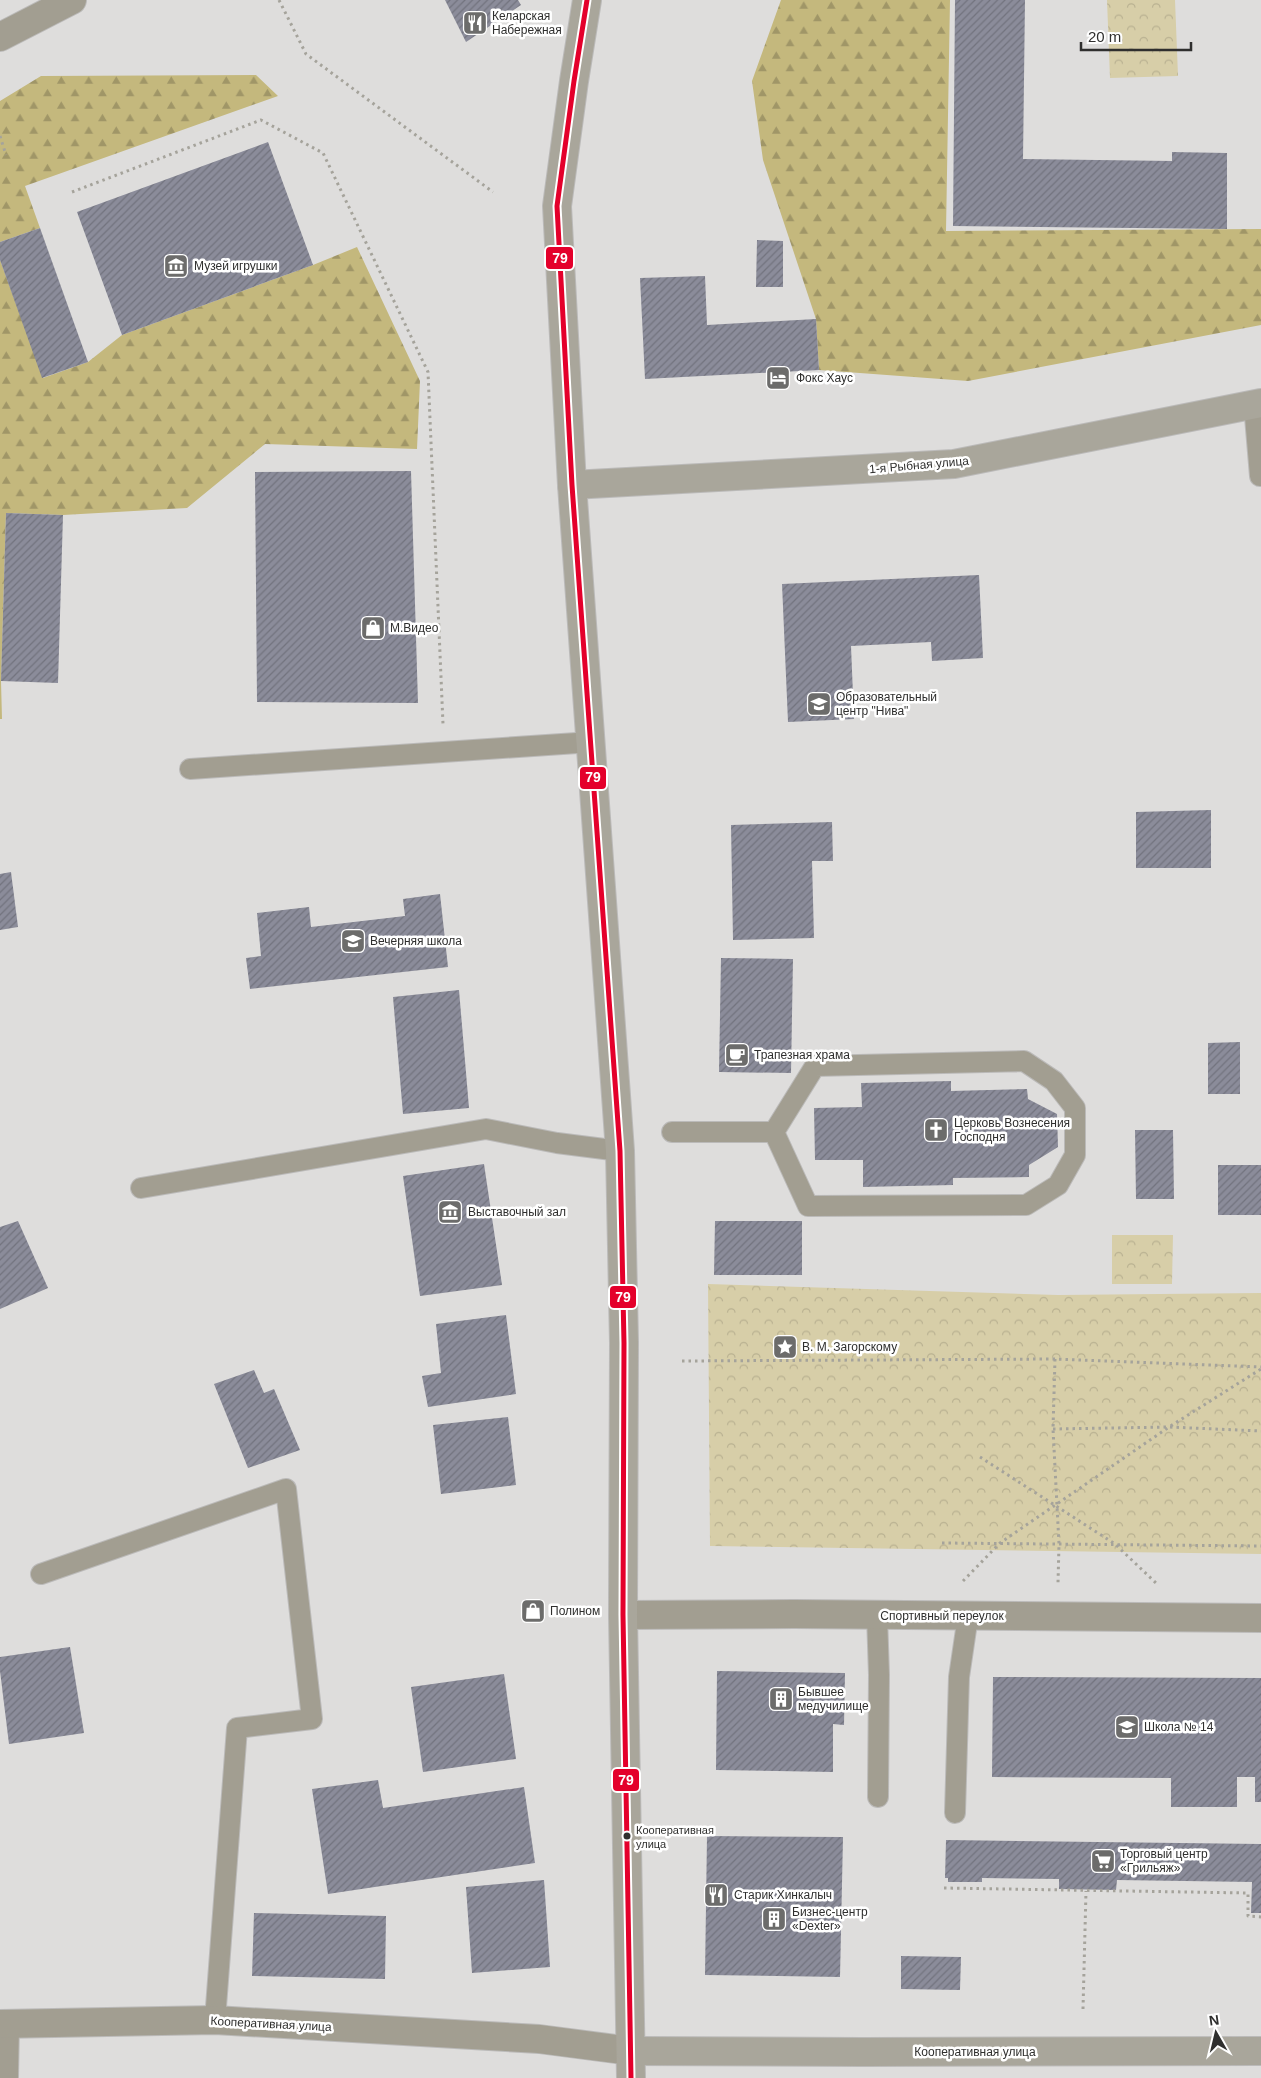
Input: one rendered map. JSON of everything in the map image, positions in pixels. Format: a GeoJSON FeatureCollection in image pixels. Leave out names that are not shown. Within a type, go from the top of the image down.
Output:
{"type":"FeatureCollection","features":[{"type":"Feature","properties":{"kind":"main road"},"geometry":{"type":"LineString","coordinates":[[587,0],[557,206],[572,485],[620,1151],[624,1343],[623,1615],[631,2078]]}},
{"type":"Feature","properties":{"kind":"main road","name":"1-я Рыбная улица"},"geometry":{"type":"LineString","coordinates":[[572,485],[954,464],[1258,404]]}},
{"type":"Feature","properties":{"kind":"main road","name":"Кооперативная улица"},"geometry":{"type":"LineString","coordinates":[[631,2051],[1261,2051]]}},
{"type":"Feature","properties":{"kind":"street"},"geometry":{"type":"LineString","coordinates":[[0,38],[72,0]]}},
{"type":"Feature","properties":{"kind":"street","name":"Спортивный переулок"},"geometry":{"type":"LineString","coordinates":[[623,1615],[1261,1618]]}},
{"type":"Feature","properties":{"kind":"street","name":"Кооперативная улица"},"geometry":{"type":"LineString","coordinates":[[4,2024],[215,2020],[539,2039],[631,2051]]}},
{"type":"Feature","properties":{"kind":"lane"},"geometry":{"type":"LineString","coordinates":[[1258,404],[1260,476]]}},
{"type":"Feature","properties":{"kind":"lane"},"geometry":{"type":"LineString","coordinates":[[190,769],[592,742]]}},
{"type":"Feature","properties":{"kind":"lane"},"geometry":{"type":"LineString","coordinates":[[1024,1061],[1054,1081],[1074,1108],[1075,1155],[1058,1185],[1026,1205],[808,1206],[774,1132],[815,1066],[1024,1061]]}},
{"type":"Feature","properties":{"kind":"lane"},"geometry":{"type":"LineString","coordinates":[[142,1188],[486,1129],[557,1144],[620,1151]]}},
{"type":"Feature","properties":{"kind":"lane"},"geometry":{"type":"LineString","coordinates":[[672,1132],[774,1132]]}},
{"type":"Feature","properties":{"kind":"lane"},"geometry":{"type":"LineString","coordinates":[[42,1574],[286,1489],[312,1719],[237,1728],[215,2020]]}},
{"type":"Feature","properties":{"kind":"lane"},"geometry":{"type":"LineString","coordinates":[[877,1616],[879,1675],[878,1797]]}},
{"type":"Feature","properties":{"kind":"lane"},"geometry":{"type":"LineString","coordinates":[[955,1813],[959,1677],[968,1616]]}},
{"type":"Feature","properties":{"kind":"lane"},"geometry":{"type":"LineString","coordinates":[[4,2024],[8,2078]]}},
{"type":"Feature","properties":{"kind":"path"},"geometry":{"type":"LineString","coordinates":[[280,0],[306,54],[493,192]]}},
{"type":"Feature","properties":{"kind":"path"},"geometry":{"type":"LineString","coordinates":[[72,192],[261,120],[323,153],[428,372],[445,752]]}},
{"type":"Feature","properties":{"kind":"path"},"geometry":{"type":"LineString","coordinates":[[0,136],[6,155]]}},
{"type":"Feature","properties":{"kind":"path"},"geometry":{"type":"LineString","coordinates":[[1055,1360],[1053,1429],[1059,1544],[1058,1616]]}},
{"type":"Feature","properties":{"kind":"path"},"geometry":{"type":"LineString","coordinates":[[682,1361],[1055,1360],[1261,1368]]}},
{"type":"Feature","properties":{"kind":"path"},"geometry":{"type":"LineString","coordinates":[[929,1616],[1000,1543],[1057,1506],[1170,1427],[1261,1368]]}},
{"type":"Feature","properties":{"kind":"path"},"geometry":{"type":"LineString","coordinates":[[1053,1429],[1170,1427],[1261,1431]]}},
{"type":"Feature","properties":{"kind":"path"},"geometry":{"type":"LineString","coordinates":[[980,1457],[1116,1544],[1192,1618]]}},
{"type":"Feature","properties":{"kind":"path"},"geometry":{"type":"LineString","coordinates":[[942,1543],[1261,1546]]}},
{"type":"Feature","properties":{"kind":"path"},"geometry":{"type":"LineString","coordinates":[[944,1888],[1248,1893],[1248,1916],[1261,1917]]}},
{"type":"Feature","properties":{"kind":"path"},"geometry":{"type":"LineString","coordinates":[[1083,2009],[1086,1891]]}},
{"type":"Feature","properties":{"kind":"green space"},"geometry":{"type":"Polygon","coordinates":[[[781,0],[950,0],[946,231],[1261,229],[1261,325],[968,381],[819,370],[816,319],[763,160],[752,81],[781,0]]]}},
{"type":"Feature","properties":{"kind":"green space"},"geometry":{"type":"Polygon","coordinates":[[[1107,0],[1175,0],[1178,76],[1110,78],[1107,0]]]}},
{"type":"Feature","properties":{"kind":"green space"},"geometry":{"type":"Polygon","coordinates":[[[256,75],[278,96],[25,186],[40,228],[0,242],[0,101],[41,76],[256,75]]]}},
{"type":"Feature","properties":{"kind":"green space"},"geometry":{"type":"Polygon","coordinates":[[[357,247],[420,381],[417,449],[265,444],[187,508],[63,515],[6,513],[1,681],[2,719],[0,719],[0,260],[43,378],[88,362],[122,335],[357,247]]]}},
{"type":"Feature","properties":{"kind":"green space"},"geometry":{"type":"Polygon","coordinates":[[[1112,1235],[1173,1235],[1172,1284],[1112,1284],[1112,1235]]]}},
{"type":"Feature","properties":{"kind":"green space"},"geometry":{"type":"Polygon","coordinates":[[[708,1284],[1058,1295],[1261,1293],[1261,1554],[710,1546],[708,1284]]]}},
{"type":"Feature","properties":{"kind":"building","name":"Келарская Набережная"},"geometry":{"type":"Polygon","coordinates":[[[445,0],[518,0],[521,5],[466,42],[445,0]]]}},
{"type":"Feature","properties":{"kind":"building"},"geometry":{"type":"Polygon","coordinates":[[[955,0],[1025,0],[1023,159],[1172,161],[1172,152],[1227,153],[1227,229],[953,226],[955,0]]]}},
{"type":"Feature","properties":{"kind":"building"},"geometry":{"type":"Polygon","coordinates":[[[268,142],[313,265],[122,335],[77,212],[268,142]]]}},
{"type":"Feature","properties":{"kind":"building"},"geometry":{"type":"Polygon","coordinates":[[[40,228],[88,362],[42,378],[0,260],[0,242],[40,228]]]}},
{"type":"Feature","properties":{"kind":"building"},"geometry":{"type":"Polygon","coordinates":[[[757,240],[783,241],[783,287],[756,287],[757,240]]]}},
{"type":"Feature","properties":{"kind":"building"},"geometry":{"type":"Polygon","coordinates":[[[705,276],[707,325],[816,319],[819,370],[645,379],[640,278],[705,276]]]}},
{"type":"Feature","properties":{"kind":"building"},"geometry":{"type":"Polygon","coordinates":[[[411,471],[418,703],[257,702],[255,472],[411,471]]]}},
{"type":"Feature","properties":{"kind":"building"},"geometry":{"type":"Polygon","coordinates":[[[6,513],[63,515],[58,683],[1,681],[6,513]]]}},
{"type":"Feature","properties":{"kind":"building"},"geometry":{"type":"Polygon","coordinates":[[[979,575],[983,658],[932,661],[931,642],[851,646],[854,719],[788,722],[782,584],[979,575]]]}},
{"type":"Feature","properties":{"kind":"building"},"geometry":{"type":"Polygon","coordinates":[[[1211,810],[1211,868],[1136,868],[1136,812],[1211,810]]]}},
{"type":"Feature","properties":{"kind":"building"},"geometry":{"type":"Polygon","coordinates":[[[832,822],[833,861],[812,861],[814,938],[733,940],[731,825],[832,822]]]}},
{"type":"Feature","properties":{"kind":"building"},"geometry":{"type":"Polygon","coordinates":[[[11,872],[18,927],[0,930],[0,874],[11,872]]]}},
{"type":"Feature","properties":{"kind":"building","name":"Вечерняя школа"},"geometry":{"type":"Polygon","coordinates":[[[440,894],[448,967],[250,989],[246,958],[261,956],[257,913],[309,907],[311,927],[405,916],[403,899],[440,894]]]}},
{"type":"Feature","properties":{"kind":"building"},"geometry":{"type":"Polygon","coordinates":[[[721,958],[793,959],[791,1073],[719,1072],[721,958]]]}},
{"type":"Feature","properties":{"kind":"building"},"geometry":{"type":"Polygon","coordinates":[[[459,990],[469,1108],[403,1114],[393,997],[459,990]]]}},
{"type":"Feature","properties":{"kind":"building"},"geometry":{"type":"Polygon","coordinates":[[[1240,1042],[1240,1094],[1208,1094],[1208,1043],[1240,1042]]]}},
{"type":"Feature","properties":{"kind":"building","name":"Церковь Вознесения Господня"},"geometry":{"type":"Polygon","coordinates":[[[951,1081],[951,1091],[1027,1089],[1028,1099],[1057,1114],[1058,1147],[1029,1165],[1029,1177],[953,1178],[953,1185],[863,1187],[863,1160],[815,1160],[814,1108],[862,1107],[861,1083],[951,1081]]]}},
{"type":"Feature","properties":{"kind":"building"},"geometry":{"type":"Polygon","coordinates":[[[1135,1130],[1173,1130],[1174,1199],[1136,1199],[1135,1130]]]}},
{"type":"Feature","properties":{"kind":"building","name":"Выставочный зал"},"geometry":{"type":"Polygon","coordinates":[[[484,1164],[502,1285],[420,1296],[403,1176],[484,1164]]]}},
{"type":"Feature","properties":{"kind":"building"},"geometry":{"type":"Polygon","coordinates":[[[1218,1165],[1261,1165],[1261,1215],[1218,1215],[1218,1165]]]}},
{"type":"Feature","properties":{"kind":"building"},"geometry":{"type":"Polygon","coordinates":[[[18,1221],[48,1288],[0,1309],[0,1227],[18,1221]]]}},
{"type":"Feature","properties":{"kind":"building"},"geometry":{"type":"Polygon","coordinates":[[[715,1221],[802,1221],[802,1275],[714,1275],[715,1221]]]}},
{"type":"Feature","properties":{"kind":"building"},"geometry":{"type":"Polygon","coordinates":[[[506,1315],[516,1394],[428,1407],[422,1376],[441,1373],[436,1324],[506,1315]]]}},
{"type":"Feature","properties":{"kind":"building"},"geometry":{"type":"Polygon","coordinates":[[[254,1370],[264,1393],[274,1389],[300,1450],[248,1468],[214,1384],[254,1370]]]}},
{"type":"Feature","properties":{"kind":"building"},"geometry":{"type":"Polygon","coordinates":[[[508,1417],[516,1485],[441,1494],[433,1425],[508,1417]]]}},
{"type":"Feature","properties":{"kind":"building"},"geometry":{"type":"Polygon","coordinates":[[[70,1647],[84,1733],[9,1744],[0,1657],[70,1647]]]}},
{"type":"Feature","properties":{"kind":"building","name":"Бывшее медучилище"},"geometry":{"type":"Polygon","coordinates":[[[717,1671],[845,1673],[844,1725],[833,1724],[833,1772],[716,1770],[717,1671]]]}},
{"type":"Feature","properties":{"kind":"building"},"geometry":{"type":"Polygon","coordinates":[[[504,1674],[516,1759],[423,1772],[411,1687],[504,1674]]]}},
{"type":"Feature","properties":{"kind":"building","name":"Школа № 14"},"geometry":{"type":"Polygon","coordinates":[[[993,1677],[1261,1678],[1261,1802],[1255,1802],[1255,1777],[1237,1777],[1237,1807],[1171,1807],[1171,1778],[992,1777],[993,1677]]]}},
{"type":"Feature","properties":{"kind":"building"},"geometry":{"type":"Polygon","coordinates":[[[378,1780],[383,1808],[524,1787],[535,1863],[328,1894],[312,1789],[378,1780]]]}},
{"type":"Feature","properties":{"kind":"building","name":"Бизнес-центр «Dexter»"},"geometry":{"type":"Polygon","coordinates":[[[707,1836],[843,1837],[840,1977],[705,1975],[707,1836]]]}},
{"type":"Feature","properties":{"kind":"building","name":"Торговый центр «Грильяж»"},"geometry":{"type":"Polygon","coordinates":[[[946,1840],[1261,1844],[1261,1913],[1251,1913],[1252,1882],[1117,1880],[1116,1890],[1059,1889],[1059,1879],[982,1878],[982,1882],[948,1882],[948,1878],[945,1878],[946,1840]]]}},
{"type":"Feature","properties":{"kind":"building"},"geometry":{"type":"Polygon","coordinates":[[[544,1880],[550,1967],[472,1973],[466,1887],[544,1880]]]}},
{"type":"Feature","properties":{"kind":"building"},"geometry":{"type":"Polygon","coordinates":[[[254,1913],[386,1916],[385,1979],[252,1976],[254,1913]]]}},
{"type":"Feature","properties":{"kind":"building"},"geometry":{"type":"Polygon","coordinates":[[[901,1956],[961,1957],[960,1990],[901,1989],[901,1956]]]}},
{"type":"Feature","properties":{"kind":"transit line","name":"79"},"geometry":{"type":"LineString","coordinates":[[587,0],[557,206],[572,485],[620,1151],[624,1343],[623,1615],[631,2078]]}},
{"type":"Feature","properties":{"kind":"place","name":"Келарская Набережная"},"geometry":{"type":"Point","coordinates":[475,23]}},
{"type":"Feature","properties":{"kind":"place","name":"Музей игрушки"},"geometry":{"type":"Point","coordinates":[176,266]}},
{"type":"Feature","properties":{"kind":"place","name":"Фокс Хаус"},"geometry":{"type":"Point","coordinates":[778,378]}},
{"type":"Feature","properties":{"kind":"place","name":"М.Видео"},"geometry":{"type":"Point","coordinates":[373,628]}},
{"type":"Feature","properties":{"kind":"place","name":"Образовательный центр \"Нива\""},"geometry":{"type":"Point","coordinates":[819,704]}},
{"type":"Feature","properties":{"kind":"place","name":"Вечерняя школа"},"geometry":{"type":"Point","coordinates":[353,941]}},
{"type":"Feature","properties":{"kind":"place","name":"Трапезная храма"},"geometry":{"type":"Point","coordinates":[737,1055]}},
{"type":"Feature","properties":{"kind":"place","name":"Церковь Вознесения Господня"},"geometry":{"type":"Point","coordinates":[936,1130]}},
{"type":"Feature","properties":{"kind":"place","name":"Выставочный зал"},"geometry":{"type":"Point","coordinates":[450,1212]}},
{"type":"Feature","properties":{"kind":"place","name":"В. М. Загорскому"},"geometry":{"type":"Point","coordinates":[785,1347]}},
{"type":"Feature","properties":{"kind":"place","name":"Полином"},"geometry":{"type":"Point","coordinates":[533,1611]}},
{"type":"Feature","properties":{"kind":"place","name":"Бывшее медучилище"},"geometry":{"type":"Point","coordinates":[781,1699]}},
{"type":"Feature","properties":{"kind":"place","name":"Школа № 14"},"geometry":{"type":"Point","coordinates":[1127,1727]}},
{"type":"Feature","properties":{"kind":"place","name":"Кооперативная улица"},"geometry":{"type":"Point","coordinates":[627,1836]}},
{"type":"Feature","properties":{"kind":"place","name":"Торговый центр «Грильяж»"},"geometry":{"type":"Point","coordinates":[1103,1861]}},
{"type":"Feature","properties":{"kind":"place","name":"Старик Хинкалыч"},"geometry":{"type":"Point","coordinates":[716,1895]}},
{"type":"Feature","properties":{"kind":"place","name":"Бизнес-центр «Dexter»"},"geometry":{"type":"Point","coordinates":[774,1919]}}]}
